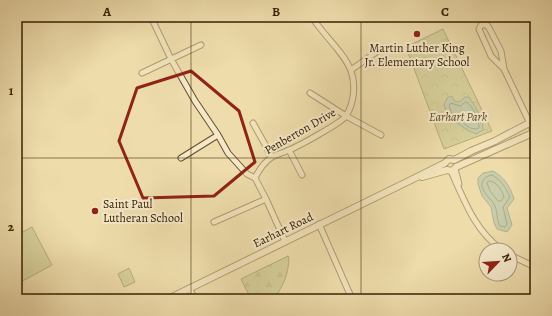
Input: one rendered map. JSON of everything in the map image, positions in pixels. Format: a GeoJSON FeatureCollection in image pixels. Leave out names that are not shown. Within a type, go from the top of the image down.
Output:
{"type":"FeatureCollection","features":[{"type":"Feature","properties":{"kind":"street"},"geometry":{"type":"LineString","coordinates":[[17,17],[17,23]]}},
{"type":"Feature","properties":{"kind":"street"},"geometry":{"type":"LineString","coordinates":[[151,17],[171,59],[195,102],[218,135],[228,153],[239,167],[246,174],[255,178],[285,241]]}},
{"type":"Feature","properties":{"kind":"street","name":"Penberton Drive"},"geometry":{"type":"LineString","coordinates":[[255,178],[264,164],[272,157],[290,150],[332,127],[346,116],[354,94],[354,81],[351,70],[312,17]]}},
{"type":"Feature","properties":{"kind":"street"},"geometry":{"type":"LineString","coordinates":[[504,69],[500,51],[489,28],[487,25],[481,25],[479,29],[492,56],[504,69],[532,121],[535,132]]}},
{"type":"Feature","properties":{"kind":"street"},"geometry":{"type":"LineString","coordinates":[[142,73],[201,45]]}},
{"type":"Feature","properties":{"kind":"street"},"geometry":{"type":"LineString","coordinates":[[351,70],[375,53]]}},
{"type":"Feature","properties":{"kind":"street"},"geometry":{"type":"LineString","coordinates":[[310,93],[346,116],[381,135]]}},
{"type":"Feature","properties":{"kind":"street","name":"Earhart Road"},"geometry":{"type":"LineString","coordinates":[[168,299],[409,181],[445,163],[449,159],[454,160],[495,141],[532,121]]}},
{"type":"Feature","properties":{"kind":"street"},"geometry":{"type":"LineString","coordinates":[[253,124],[272,157]]}},
{"type":"Feature","properties":{"kind":"street","name":"Earhart Road"},"geometry":{"type":"LineString","coordinates":[[409,181],[452,170],[535,132]]}},
{"type":"Feature","properties":{"kind":"street"},"geometry":{"type":"LineString","coordinates":[[181,158],[218,135]]}},
{"type":"Feature","properties":{"kind":"street"},"geometry":{"type":"LineString","coordinates":[[290,150],[302,175]]}},
{"type":"Feature","properties":{"kind":"street"},"geometry":{"type":"LineString","coordinates":[[452,170],[456,163],[454,160]]}},
{"type":"Feature","properties":{"kind":"street"},"geometry":{"type":"LineString","coordinates":[[445,163],[444,166],[452,170],[468,210],[493,242]]}},
{"type":"Feature","properties":{"kind":"street"},"geometry":{"type":"LineString","coordinates":[[214,222],[266,199]]}},
{"type":"Feature","properties":{"kind":"street"},"geometry":{"type":"LineString","coordinates":[[319,224],[352,299]]}},
{"type":"Feature","properties":{"kind":"street"},"geometry":{"type":"LineString","coordinates":[[518,259],[535,267]]}},
{"type":"Feature","properties":{"kind":"street"},"geometry":{"type":"LineString","coordinates":[[189,288],[195,299]]}},
{"type":"Feature","properties":{"kind":"highlighted area"},"geometry":{"type":"Polygon","coordinates":[[[191,71],[239,111],[255,162],[214,196],[143,198],[119,141],[137,88],[191,71]]]}},
{"type":"Feature","properties":{"kind":"green space","name":"Earhart Park"},"geometry":{"type":"Polygon","coordinates":[[[443,29],[492,131],[444,149],[406,47],[443,29]]]}},
{"type":"Feature","properties":{"kind":"green space"},"geometry":{"type":"Polygon","coordinates":[[[32,227],[52,265],[17,284],[17,235],[32,227]]]}},
{"type":"Feature","properties":{"kind":"green space"},"geometry":{"type":"Polygon","coordinates":[[[288,256],[288,269],[283,284],[274,299],[251,299],[241,279],[288,256]]]}},
{"type":"Feature","properties":{"kind":"green space"},"geometry":{"type":"Polygon","coordinates":[[[129,268],[135,282],[124,287],[118,274],[129,268]]]}},
{"type":"Feature","properties":{"kind":"water"},"geometry":{"type":"Polygon","coordinates":[[[452,96],[454,101],[459,102],[465,97],[469,97],[477,109],[483,130],[476,134],[448,117],[444,105],[447,98],[452,96]]]}},
{"type":"Feature","properties":{"kind":"water"},"geometry":{"type":"Polygon","coordinates":[[[493,171],[506,182],[514,199],[507,208],[512,225],[507,232],[497,229],[494,223],[491,207],[482,196],[478,184],[478,178],[483,173],[493,171]]]}},
{"type":"Feature","properties":{"kind":"place","name":"Martin Luther King Jr. Elementary School"},"geometry":{"type":"Point","coordinates":[417,34]}},
{"type":"Feature","properties":{"kind":"place","name":"Saint Paul Lutheran School"},"geometry":{"type":"Point","coordinates":[95,211]}}]}
